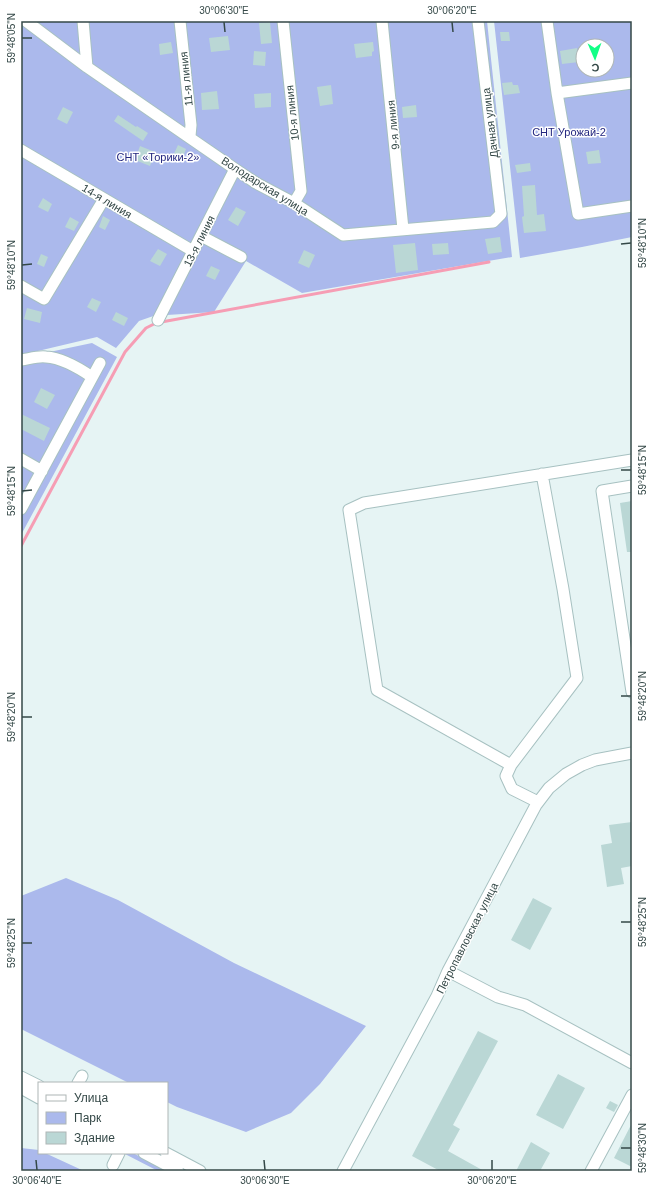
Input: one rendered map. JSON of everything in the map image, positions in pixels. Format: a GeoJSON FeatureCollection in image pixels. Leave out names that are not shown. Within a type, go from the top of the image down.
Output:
{"type":"FeatureCollection","features":[{"type":"Feature","properties":{"kind":"street","name":"Володарская улица"},"geometry":{"type":"LineString","coordinates":[[26,21],[87,67],[190,136],[236,169],[294,203],[343,235],[493,222]]}},
{"type":"Feature","properties":{"kind":"street"},"geometry":{"type":"LineString","coordinates":[[83,21],[87,67]]}},
{"type":"Feature","properties":{"kind":"street","name":"11-я линия"},"geometry":{"type":"LineString","coordinates":[[180,21],[191,125],[190,136]]}},
{"type":"Feature","properties":{"kind":"street","name":"10-я линия"},"geometry":{"type":"LineString","coordinates":[[283,21],[301,191],[294,203]]}},
{"type":"Feature","properties":{"kind":"street","name":"9-я линия"},"geometry":{"type":"LineString","coordinates":[[382,21],[403,230]]}},
{"type":"Feature","properties":{"kind":"street","name":"Дачная улица"},"geometry":{"type":"LineString","coordinates":[[478,21],[501,214],[493,222]]}},
{"type":"Feature","properties":{"kind":"street"},"geometry":{"type":"LineString","coordinates":[[547,21],[557,93],[578,214],[632,206]]}},
{"type":"Feature","properties":{"kind":"street"},"geometry":{"type":"LineString","coordinates":[[557,93],[632,83]]}},
{"type":"Feature","properties":{"kind":"street","name":"14-я линия"},"geometry":{"type":"LineString","coordinates":[[21,150],[193,251]]}},
{"type":"Feature","properties":{"kind":"street","name":"13-я линия"},"geometry":{"type":"LineString","coordinates":[[160,317],[236,169]]}},
{"type":"Feature","properties":{"kind":"street"},"geometry":{"type":"LineString","coordinates":[[21,286],[44,299],[104,199]]}},
{"type":"Feature","properties":{"kind":"street"},"geometry":{"type":"LineString","coordinates":[[201,236],[240,257]]}},
{"type":"Feature","properties":{"kind":"street"},"geometry":{"type":"LineString","coordinates":[[21,360],[36,357],[47,357],[68,363],[92,377]]}},
{"type":"Feature","properties":{"kind":"street"},"geometry":{"type":"LineString","coordinates":[[21,509],[100,363]]}},
{"type":"Feature","properties":{"kind":"street"},"geometry":{"type":"LineString","coordinates":[[21,459],[42,471]]}},
{"type":"Feature","properties":{"kind":"street"},"geometry":{"type":"LineString","coordinates":[[512,765],[377,690],[349,510],[364,502],[632,460]]}},
{"type":"Feature","properties":{"kind":"street"},"geometry":{"type":"LineString","coordinates":[[538,802],[512,789],[506,776],[512,765],[577,678],[563,589],[542,474]]}},
{"type":"Feature","properties":{"kind":"street"},"geometry":{"type":"LineString","coordinates":[[632,486],[602,491],[631,677],[632,692]]}},
{"type":"Feature","properties":{"kind":"street","name":"Петропавловская улица"},"geometry":{"type":"LineString","coordinates":[[344,1171],[538,802],[549,788],[566,774],[582,765],[596,760],[632,753]]}},
{"type":"Feature","properties":{"kind":"street"},"geometry":{"type":"LineString","coordinates":[[448,971],[498,996],[526,1006],[632,1063]]}},
{"type":"Feature","properties":{"kind":"street"},"geometry":{"type":"LineString","coordinates":[[21,1077],[38,1086]]}},
{"type":"Feature","properties":{"kind":"street"},"geometry":{"type":"LineString","coordinates":[[21,1088],[38,1097]]}},
{"type":"Feature","properties":{"kind":"street"},"geometry":{"type":"LineString","coordinates":[[591,1171],[632,1095]]}},
{"type":"Feature","properties":{"kind":"street"},"geometry":{"type":"LineString","coordinates":[[113,1165],[118,1154]]}},
{"type":"Feature","properties":{"kind":"street"},"geometry":{"type":"LineString","coordinates":[[146,1154],[178,1171]]}},
{"type":"Feature","properties":{"kind":"street"},"geometry":{"type":"LineString","coordinates":[[168,1154],[200,1171]]}},
{"type":"Feature","properties":{"kind":"green space","name":"СНТ «Торики-2»"},"geometry":{"type":"Polygon","coordinates":[[[21,21],[487,21],[512,257],[302,293],[246,261],[214,312],[167,315],[162,313],[139,321],[116,348],[97,337],[21,355],[21,21]]]}},
{"type":"Feature","properties":{"kind":"green space","name":"СНТ Урожай-2"},"geometry":{"type":"Polygon","coordinates":[[[494,21],[632,21],[632,237],[520,258],[494,21]]]}},
{"type":"Feature","properties":{"kind":"green space"},"geometry":{"type":"Polygon","coordinates":[[[92,343],[117,357],[21,535],[21,358],[92,343]]]}},
{"type":"Feature","properties":{"kind":"green space"},"geometry":{"type":"Polygon","coordinates":[[[66,878],[118,900],[234,963],[366,1026],[320,1084],[291,1113],[246,1132],[177,1107],[168,1102],[168,1082],[127,1082],[21,1029],[21,896],[66,878]]]}},
{"type":"Feature","properties":{"kind":"green space"},"geometry":{"type":"Polygon","coordinates":[[[21,1148],[38,1150],[38,1154],[47,1154],[84,1171],[21,1171],[21,1148]]]}},
{"type":"Feature","properties":{"kind":"green space"},"geometry":{"type":"Polygon","coordinates":[[[125,1154],[135,1154],[167,1171],[158,1171],[125,1154]]]}},
{"type":"Feature","properties":{"kind":"building"},"geometry":{"type":"Polygon","coordinates":[[[270,22],[272,43],[261,44],[259,23],[270,22]]]}},
{"type":"Feature","properties":{"kind":"building"},"geometry":{"type":"Polygon","coordinates":[[[500,32],[509,32],[510,41],[501,41],[500,32]]]}},
{"type":"Feature","properties":{"kind":"building"},"geometry":{"type":"Polygon","coordinates":[[[228,36],[230,50],[211,52],[209,38],[228,36]]]}},
{"type":"Feature","properties":{"kind":"building"},"geometry":{"type":"Polygon","coordinates":[[[171,42],[173,53],[160,55],[159,44],[171,42]]]}},
{"type":"Feature","properties":{"kind":"building"},"geometry":{"type":"Polygon","coordinates":[[[373,42],[374,51],[372,52],[372,56],[356,58],[354,44],[373,42]]]}},
{"type":"Feature","properties":{"kind":"building"},"geometry":{"type":"Polygon","coordinates":[[[575,48],[575,62],[562,64],[560,51],[575,48]]]}},
{"type":"Feature","properties":{"kind":"building"},"geometry":{"type":"Polygon","coordinates":[[[254,51],[266,52],[265,66],[253,65],[254,51]]]}},
{"type":"Feature","properties":{"kind":"building"},"geometry":{"type":"Polygon","coordinates":[[[512,82],[513,85],[518,85],[520,93],[504,95],[502,83],[512,82]]]}},
{"type":"Feature","properties":{"kind":"building"},"geometry":{"type":"Polygon","coordinates":[[[331,85],[333,104],[320,106],[317,87],[331,85]]]}},
{"type":"Feature","properties":{"kind":"building"},"geometry":{"type":"Polygon","coordinates":[[[217,91],[219,109],[202,110],[201,93],[217,91]]]}},
{"type":"Feature","properties":{"kind":"building"},"geometry":{"type":"Polygon","coordinates":[[[271,93],[271,107],[255,108],[254,94],[271,93]]]}},
{"type":"Feature","properties":{"kind":"building"},"geometry":{"type":"Polygon","coordinates":[[[416,105],[417,117],[403,118],[402,107],[416,105]]]}},
{"type":"Feature","properties":{"kind":"building"},"geometry":{"type":"Polygon","coordinates":[[[63,107],[73,112],[67,124],[57,119],[63,107]]]}},
{"type":"Feature","properties":{"kind":"building"},"geometry":{"type":"Polygon","coordinates":[[[118,115],[148,133],[143,141],[114,121],[118,115]]]}},
{"type":"Feature","properties":{"kind":"building"},"geometry":{"type":"Polygon","coordinates":[[[178,145],[186,149],[181,162],[172,158],[178,145]]]}},
{"type":"Feature","properties":{"kind":"building"},"geometry":{"type":"Polygon","coordinates":[[[140,146],[155,152],[150,166],[135,160],[140,146]]]}},
{"type":"Feature","properties":{"kind":"building"},"geometry":{"type":"Polygon","coordinates":[[[599,150],[601,163],[588,164],[586,152],[599,150]]]}},
{"type":"Feature","properties":{"kind":"building"},"geometry":{"type":"Polygon","coordinates":[[[530,163],[531,171],[517,173],[515,165],[530,163]]]}},
{"type":"Feature","properties":{"kind":"building"},"geometry":{"type":"Polygon","coordinates":[[[535,185],[537,215],[544,214],[546,231],[524,233],[522,217],[524,216],[522,186],[535,185]]]}},
{"type":"Feature","properties":{"kind":"building"},"geometry":{"type":"Polygon","coordinates":[[[43,198],[52,204],[48,212],[38,207],[43,198]]]}},
{"type":"Feature","properties":{"kind":"building"},"geometry":{"type":"Polygon","coordinates":[[[236,207],[246,212],[238,226],[228,220],[236,207]]]}},
{"type":"Feature","properties":{"kind":"building"},"geometry":{"type":"Polygon","coordinates":[[[103,216],[110,220],[105,230],[99,227],[103,216]]]}},
{"type":"Feature","properties":{"kind":"building"},"geometry":{"type":"Polygon","coordinates":[[[70,217],[79,222],[74,231],[65,227],[70,217]]]}},
{"type":"Feature","properties":{"kind":"building"},"geometry":{"type":"Polygon","coordinates":[[[500,237],[502,252],[488,254],[485,239],[500,237]]]}},
{"type":"Feature","properties":{"kind":"building"},"geometry":{"type":"Polygon","coordinates":[[[415,243],[418,270],[396,273],[393,245],[415,243]]]}},
{"type":"Feature","properties":{"kind":"building"},"geometry":{"type":"Polygon","coordinates":[[[448,243],[449,254],[433,255],[432,244],[448,243]]]}},
{"type":"Feature","properties":{"kind":"building"},"geometry":{"type":"Polygon","coordinates":[[[158,249],[167,254],[160,266],[150,261],[158,249]]]}},
{"type":"Feature","properties":{"kind":"building"},"geometry":{"type":"Polygon","coordinates":[[[304,250],[315,255],[309,268],[298,263],[304,250]]]}},
{"type":"Feature","properties":{"kind":"building"},"geometry":{"type":"Polygon","coordinates":[[[41,254],[48,257],[44,267],[37,264],[41,254]]]}},
{"type":"Feature","properties":{"kind":"building"},"geometry":{"type":"Polygon","coordinates":[[[211,266],[220,270],[215,280],[206,276],[211,266]]]}},
{"type":"Feature","properties":{"kind":"building"},"geometry":{"type":"Polygon","coordinates":[[[92,298],[101,302],[96,312],[87,307],[92,298]]]}},
{"type":"Feature","properties":{"kind":"building"},"geometry":{"type":"Polygon","coordinates":[[[27,308],[42,312],[40,323],[24,319],[27,308]]]}},
{"type":"Feature","properties":{"kind":"building"},"geometry":{"type":"Polygon","coordinates":[[[116,312],[128,318],[124,326],[112,320],[116,312]]]}},
{"type":"Feature","properties":{"kind":"building"},"geometry":{"type":"Polygon","coordinates":[[[41,388],[55,395],[47,409],[34,402],[41,388]]]}},
{"type":"Feature","properties":{"kind":"building"},"geometry":{"type":"Polygon","coordinates":[[[21,414],[50,428],[44,441],[21,429],[21,414]]]}},
{"type":"Feature","properties":{"kind":"building"},"geometry":{"type":"Polygon","coordinates":[[[632,501],[632,552],[627,552],[620,503],[632,501]]]}},
{"type":"Feature","properties":{"kind":"building"},"geometry":{"type":"Polygon","coordinates":[[[632,822],[632,866],[621,868],[624,884],[607,887],[601,845],[612,843],[609,825],[632,822]]]}},
{"type":"Feature","properties":{"kind":"building"},"geometry":{"type":"Polygon","coordinates":[[[533,898],[552,908],[530,950],[511,940],[533,898]]]}},
{"type":"Feature","properties":{"kind":"building"},"geometry":{"type":"Polygon","coordinates":[[[478,1031],[498,1041],[453,1125],[460,1129],[448,1151],[484,1171],[440,1171],[412,1156],[478,1031]]]}},
{"type":"Feature","properties":{"kind":"building"},"geometry":{"type":"Polygon","coordinates":[[[558,1074],[585,1088],[563,1129],[536,1115],[558,1074]]]}},
{"type":"Feature","properties":{"kind":"building"},"geometry":{"type":"Polygon","coordinates":[[[610,1101],[618,1105],[614,1112],[606,1108],[610,1101]]]}},
{"type":"Feature","properties":{"kind":"building"},"geometry":{"type":"Polygon","coordinates":[[[632,1123],[632,1167],[614,1158],[632,1123]]]}},
{"type":"Feature","properties":{"kind":"building"},"geometry":{"type":"Polygon","coordinates":[[[531,1142],[550,1153],[540,1171],[516,1171],[531,1142]]]}},
{"type":"Feature","properties":{"kind":"waterway"},"geometry":{"type":"LineString","coordinates":[[21,546],[125,352],[146,328],[156,323],[489,262]]}}]}
